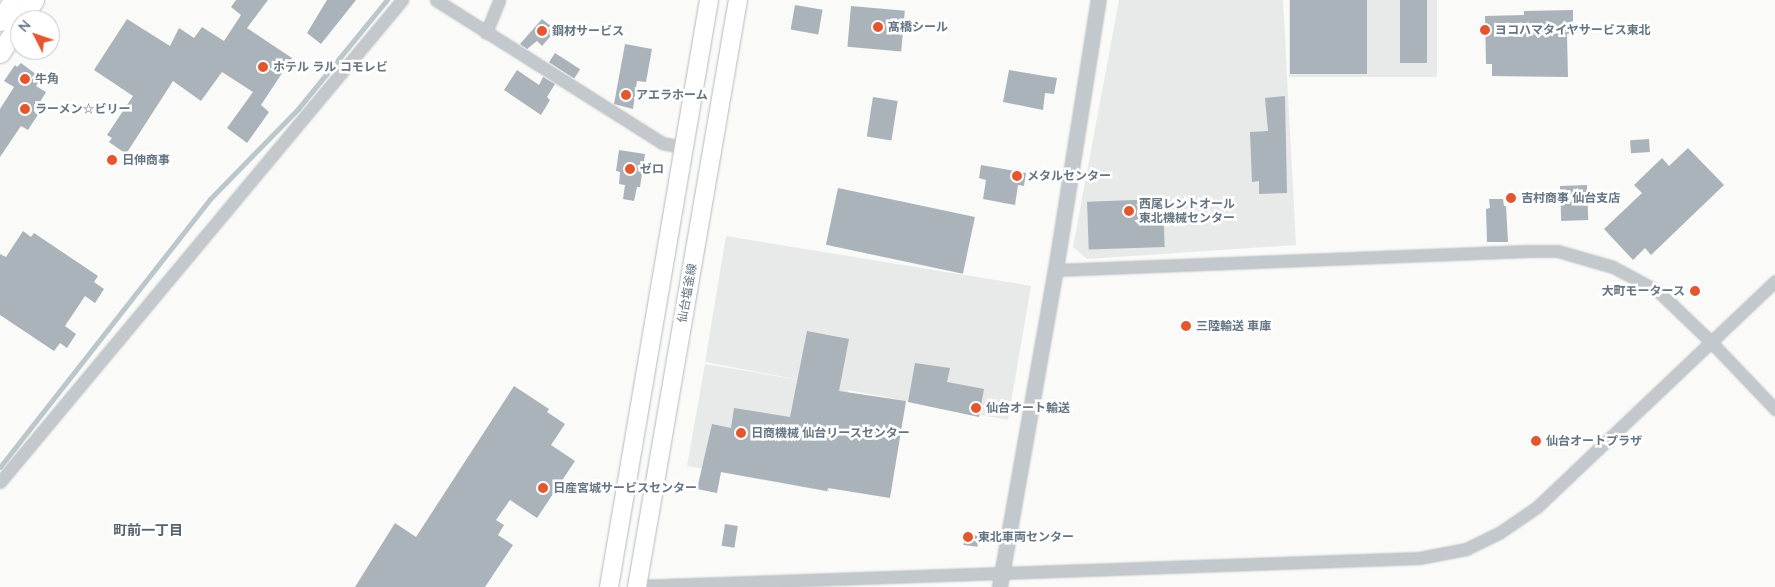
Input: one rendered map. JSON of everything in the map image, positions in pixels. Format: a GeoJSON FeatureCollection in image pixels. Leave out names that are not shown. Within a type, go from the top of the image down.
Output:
{"type":"FeatureCollection","features":[{"type":"Feature","properties":{"kind":"highway"},"geometry":{"type":"LineString","coordinates":[[0,21],[13,0]]}},
{"type":"Feature","properties":{"kind":"highway"},"geometry":{"type":"LineString","coordinates":[[0,53],[10,38]]}},
{"type":"Feature","properties":{"kind":"main road"},"geometry":{"type":"LineString","coordinates":[[609,587],[709,0]]}},
{"type":"Feature","properties":{"kind":"main road","name":"仙台塩釜線"},"geometry":{"type":"LineString","coordinates":[[637,586],[738,0]]}},
{"type":"Feature","properties":{"kind":"street"},"geometry":{"type":"LineString","coordinates":[[0,482],[402,0]]}},
{"type":"Feature","properties":{"kind":"street"},"geometry":{"type":"LineString","coordinates":[[436,0],[662,143],[685,148]]}},
{"type":"Feature","properties":{"kind":"street"},"geometry":{"type":"LineString","coordinates":[[486,33],[499,0]]}},
{"type":"Feature","properties":{"kind":"street"},"geometry":{"type":"LineString","coordinates":[[1001,581],[1056,270],[1099,0]]}},
{"type":"Feature","properties":{"kind":"street"},"geometry":{"type":"LineString","coordinates":[[1056,270],[1528,250],[1558,251],[1613,267],[1640,281],[1674,305],[1775,408]]}},
{"type":"Feature","properties":{"kind":"street"},"geometry":{"type":"LineString","coordinates":[[637,586],[1001,581],[1419,558],[1466,548],[1499,533],[1537,507],[1775,281]]}},
{"type":"Feature","properties":{"kind":"shaded area"},"geometry":{"type":"Polygon","coordinates":[[[1119,0],[1283,0],[1296,245],[1087,259],[1073,247],[1119,0]]]}},
{"type":"Feature","properties":{"kind":"shaded area"},"geometry":{"type":"Polygon","coordinates":[[[1289,0],[1437,0],[1437,77],[1289,77],[1289,0]]]}},
{"type":"Feature","properties":{"kind":"shaded area"},"geometry":{"type":"Polygon","coordinates":[[[726,236],[1031,286],[1008,420],[848,390],[829,492],[687,466],[705,364],[810,382],[705,362],[726,236]]]}},
{"type":"Feature","properties":{"kind":"building"},"geometry":{"type":"Polygon","coordinates":[[[236,0],[268,0],[247,28],[292,58],[261,105],[269,112],[247,143],[227,128],[253,92],[222,72],[201,101],[173,81],[126,154],[109,142],[112,138],[107,135],[133,96],[94,70],[127,19],[170,46],[179,28],[194,38],[202,27],[224,41],[241,15],[231,7],[236,0]]]}},
{"type":"Feature","properties":{"kind":"building"},"geometry":{"type":"Polygon","coordinates":[[[327,0],[356,0],[321,44],[307,33],[327,0]]]}},
{"type":"Feature","properties":{"kind":"building"},"geometry":{"type":"Polygon","coordinates":[[[1290,0],[1367,0],[1367,74],[1290,74],[1290,0]]]}},
{"type":"Feature","properties":{"kind":"building"},"geometry":{"type":"Polygon","coordinates":[[[1400,0],[1427,0],[1427,63],[1400,63],[1400,0]]]}},
{"type":"Feature","properties":{"kind":"building"},"geometry":{"type":"Polygon","coordinates":[[[795,5],[823,10],[818,34],[791,30],[795,5]]]}},
{"type":"Feature","properties":{"kind":"building"},"geometry":{"type":"Polygon","coordinates":[[[851,6],[905,11],[901,52],[847,47],[851,6]]]}},
{"type":"Feature","properties":{"kind":"building"},"geometry":{"type":"Polygon","coordinates":[[[1573,10],[1573,33],[1567,34],[1568,77],[1492,76],[1492,64],[1486,64],[1485,16],[1524,15],[1524,11],[1573,10]]]}},
{"type":"Feature","properties":{"kind":"building"},"geometry":{"type":"Polygon","coordinates":[[[542,19],[556,30],[542,46],[537,41],[527,49],[520,44],[542,19]]]}},
{"type":"Feature","properties":{"kind":"building"},"geometry":{"type":"Polygon","coordinates":[[[625,44],[652,49],[646,82],[637,81],[633,109],[614,104],[625,44]]]}},
{"type":"Feature","properties":{"kind":"building"},"geometry":{"type":"Polygon","coordinates":[[[555,53],[580,69],[574,79],[549,62],[555,53]]]}},
{"type":"Feature","properties":{"kind":"building"},"geometry":{"type":"Polygon","coordinates":[[[21,63],[41,78],[36,86],[46,92],[37,107],[41,110],[28,130],[21,126],[0,157],[0,109],[14,87],[4,81],[15,65],[17,67],[21,63]]]}},
{"type":"Feature","properties":{"kind":"building"},"geometry":{"type":"Polygon","coordinates":[[[517,70],[539,85],[543,77],[555,84],[547,97],[550,100],[541,115],[504,90],[517,70]]]}},
{"type":"Feature","properties":{"kind":"building"},"geometry":{"type":"Polygon","coordinates":[[[1009,70],[1057,78],[1054,94],[1045,93],[1043,110],[1003,102],[1009,70]]]}},
{"type":"Feature","properties":{"kind":"building"},"geometry":{"type":"Polygon","coordinates":[[[1285,96],[1287,193],[1259,194],[1259,181],[1252,182],[1250,132],[1268,131],[1265,98],[1285,96]]]}},
{"type":"Feature","properties":{"kind":"building"},"geometry":{"type":"Polygon","coordinates":[[[873,97],[898,101],[891,140],[867,137],[873,97]]]}},
{"type":"Feature","properties":{"kind":"building"},"geometry":{"type":"Polygon","coordinates":[[[1649,139],[1650,152],[1631,153],[1630,140],[1649,139]]]}},
{"type":"Feature","properties":{"kind":"building"},"geometry":{"type":"Polygon","coordinates":[[[1688,148],[1724,185],[1651,255],[1645,248],[1633,260],[1604,229],[1642,193],[1634,185],[1662,158],[1669,166],[1688,148]]]}},
{"type":"Feature","properties":{"kind":"building"},"geometry":{"type":"Polygon","coordinates":[[[619,150],[645,154],[640,187],[637,187],[634,201],[623,199],[625,185],[619,184],[620,172],[616,171],[619,150]]]}},
{"type":"Feature","properties":{"kind":"building"},"geometry":{"type":"Polygon","coordinates":[[[981,165],[1026,173],[1024,186],[1018,185],[1015,205],[983,199],[986,180],[979,178],[981,165]]]}},
{"type":"Feature","properties":{"kind":"building"},"geometry":{"type":"Polygon","coordinates":[[[1587,185],[1588,220],[1561,221],[1560,186],[1587,185]]]}},
{"type":"Feature","properties":{"kind":"building"},"geometry":{"type":"Polygon","coordinates":[[[838,188],[975,217],[963,274],[826,245],[838,188]]]}},
{"type":"Feature","properties":{"kind":"building"},"geometry":{"type":"Polygon","coordinates":[[[1163,199],[1165,247],[1089,250],[1087,202],[1163,199]]]}},
{"type":"Feature","properties":{"kind":"building"},"geometry":{"type":"Polygon","coordinates":[[[1489,199],[1503,199],[1504,206],[1506,206],[1508,242],[1487,242],[1486,209],[1490,208],[1489,199]]]}},
{"type":"Feature","properties":{"kind":"building"},"geometry":{"type":"Polygon","coordinates":[[[23,231],[31,237],[34,233],[98,276],[94,282],[104,289],[95,303],[85,296],[65,326],[76,334],[67,348],[60,343],[54,351],[0,315],[0,254],[6,257],[23,231]]]}},
{"type":"Feature","properties":{"kind":"building"},"geometry":{"type":"Polygon","coordinates":[[[807,331],[849,339],[839,391],[906,401],[890,498],[828,488],[827,491],[721,472],[717,493],[697,489],[712,424],[731,428],[734,408],[790,417],[807,331]]]}},
{"type":"Feature","properties":{"kind":"building"},"geometry":{"type":"Polygon","coordinates":[[[915,363],[950,368],[947,382],[984,389],[979,417],[908,402],[915,363]]]}},
{"type":"Feature","properties":{"kind":"building"},"geometry":{"type":"Polygon","coordinates":[[[514,386],[549,409],[547,412],[565,424],[551,445],[575,461],[537,518],[510,500],[496,520],[504,525],[498,535],[513,545],[485,587],[355,587],[395,523],[416,537],[514,386]]]}},
{"type":"Feature","properties":{"kind":"building"},"geometry":{"type":"Polygon","coordinates":[[[725,524],[738,526],[734,548],[722,546],[725,524]]]}},
{"type":"Feature","properties":{"kind":"building"},"geometry":{"type":"Polygon","coordinates":[[[965,534],[979,536],[977,547],[963,545],[965,534]]]}},
{"type":"Feature","properties":{"kind":"waterway"},"geometry":{"type":"LineString","coordinates":[[0,467],[210,199],[298,109],[387,0]]}},
{"type":"Feature","properties":{"kind":"place","name":"髙橋シール"},"geometry":{"type":"Point","coordinates":[878,27]}},
{"type":"Feature","properties":{"kind":"place","name":"ヨコハマタイヤサービス東北"},"geometry":{"type":"Point","coordinates":[1485,30]}},
{"type":"Feature","properties":{"kind":"place","name":"鋼材サービス"},"geometry":{"type":"Point","coordinates":[542,31]}},
{"type":"Feature","properties":{"kind":"place","name":"ホテル ラル コモレビ"},"geometry":{"type":"Point","coordinates":[263,67]}},
{"type":"Feature","properties":{"kind":"place","name":"牛角"},"geometry":{"type":"Point","coordinates":[25,79]}},
{"type":"Feature","properties":{"kind":"place","name":"アエラホーム"},"geometry":{"type":"Point","coordinates":[626,95]}},
{"type":"Feature","properties":{"kind":"place","name":"ラーメン☆ビリー"},"geometry":{"type":"Point","coordinates":[25,109]}},
{"type":"Feature","properties":{"kind":"place","name":"日伸商事"},"geometry":{"type":"Point","coordinates":[112,160]}},
{"type":"Feature","properties":{"kind":"place","name":"ゼロ"},"geometry":{"type":"Point","coordinates":[630,169]}},
{"type":"Feature","properties":{"kind":"place","name":"メタルセンター"},"geometry":{"type":"Point","coordinates":[1017,176]}},
{"type":"Feature","properties":{"kind":"place","name":"吉村商事 仙台支店"},"geometry":{"type":"Point","coordinates":[1511,198]}},
{"type":"Feature","properties":{"kind":"place","name":"西尾レントオール 東北機械センター"},"geometry":{"type":"Point","coordinates":[1129,211]}},
{"type":"Feature","properties":{"kind":"place","name":"大町モータース"},"geometry":{"type":"Point","coordinates":[1695,291]}},
{"type":"Feature","properties":{"kind":"place","name":"三陸輸送 車庫"},"geometry":{"type":"Point","coordinates":[1186,326]}},
{"type":"Feature","properties":{"kind":"place","name":"仙台オート輸送"},"geometry":{"type":"Point","coordinates":[976,408]}},
{"type":"Feature","properties":{"kind":"place","name":"日商機械 仙台リースセンター"},"geometry":{"type":"Point","coordinates":[741,433]}},
{"type":"Feature","properties":{"kind":"place","name":"仙台オートプラザ"},"geometry":{"type":"Point","coordinates":[1536,441]}},
{"type":"Feature","properties":{"kind":"place","name":"日産宮城サービスセンター"},"geometry":{"type":"Point","coordinates":[543,488]}},
{"type":"Feature","properties":{"kind":"place","name":"東北車両センター"},"geometry":{"type":"Point","coordinates":[968,537]}},
{"type":"Feature","properties":{"kind":"district","name":"町前一丁目"},"geometry":{"type":"Point","coordinates":[148,530]}}]}
